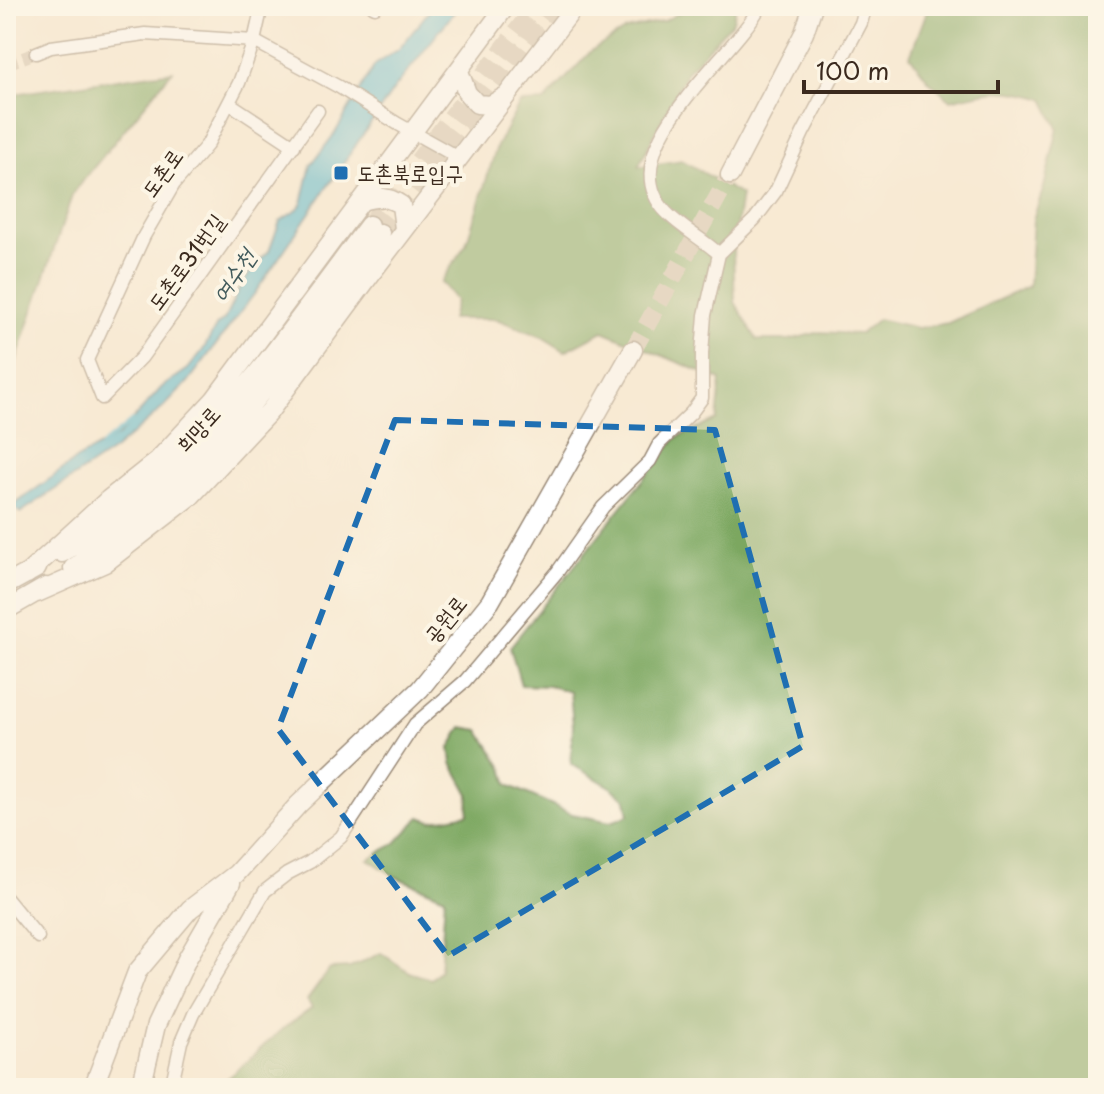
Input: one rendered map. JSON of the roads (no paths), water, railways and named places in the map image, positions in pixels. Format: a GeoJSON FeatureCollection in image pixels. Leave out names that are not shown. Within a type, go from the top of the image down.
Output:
{"type":"FeatureCollection","features":[{"type":"Feature","properties":{"kind":"main road"},"geometry":{"type":"LineString","coordinates":[[27,574],[109,499],[158,460],[214,400],[362,201],[406,128],[459,71],[506,6]]}},
{"type":"Feature","properties":{"kind":"main road"},"geometry":{"type":"LineString","coordinates":[[37,593],[105,563],[190,497],[269,412],[575,6]]}},
{"type":"Feature","properties":{"kind":"main road"},"geometry":{"type":"LineString","coordinates":[[730,175],[804,33],[813,6]]}},
{"type":"Feature","properties":{"kind":"main road"},"geometry":{"type":"LineString","coordinates":[[459,71],[467,93],[477,104],[491,105],[504,97]]}},
{"type":"Feature","properties":{"kind":"main road"},"geometry":{"type":"LineString","coordinates":[[362,201],[377,196],[401,205],[404,229]]}},
{"type":"Feature","properties":{"kind":"main road","name":"희망로"},"geometry":{"type":"LineString","coordinates":[[6,585],[99,531],[126,510],[219,421],[374,229],[268,385],[186,479],[137,522],[37,593],[6,610]]}},
{"type":"Feature","properties":{"kind":"main road","name":"공원로"},"geometry":{"type":"LineString","coordinates":[[93,1088],[137,972],[190,909],[236,874],[298,805],[420,689],[490,602],[633,350]]}},
{"type":"Feature","properties":{"kind":"main road","name":"공원로"},"geometry":{"type":"LineString","coordinates":[[141,1088],[156,1025],[187,959],[236,874]]}},
{"type":"Feature","properties":{"kind":"street","name":"도촌로"},"geometry":{"type":"LineString","coordinates":[[87,360],[144,236],[174,184],[207,145],[229,103],[254,41],[262,6]]}},
{"type":"Feature","properties":{"kind":"street"},"geometry":{"type":"LineString","coordinates":[[719,254],[666,213],[656,199],[650,180],[652,163],[668,121],[734,44],[760,6]]}},
{"type":"Feature","properties":{"kind":"street"},"geometry":{"type":"LineString","coordinates":[[171,1088],[181,1042],[193,1014],[265,891],[310,862],[341,837],[415,724],[465,681],[558,571],[603,507],[650,461],[659,444],[702,398],[705,315],[719,254],[755,219],[776,191],[861,23],[866,6]]}},
{"type":"Feature","properties":{"kind":"street"},"geometry":{"type":"LineString","coordinates":[[36,53],[51,47],[145,34],[254,41],[459,158]]}},
{"type":"Feature","properties":{"kind":"street"},"geometry":{"type":"LineString","coordinates":[[229,103],[294,146]]}},
{"type":"Feature","properties":{"kind":"street","name":"도촌로31번길"},"geometry":{"type":"LineString","coordinates":[[87,360],[102,398],[142,357],[318,111]]}},
{"type":"Feature","properties":{"kind":"street"},"geometry":{"type":"LineString","coordinates":[[6,898],[38,937]]}},
{"type":"Feature","properties":{"kind":"water"},"geometry":{"type":"Polygon","coordinates":[[[433,6],[459,6],[394,89],[255,293],[188,382],[114,450],[20,513],[14,505],[77,459],[119,435],[162,387],[188,369],[217,325],[224,320],[256,264],[269,251],[280,221],[302,203],[311,165],[335,133],[375,65],[399,49],[433,6]]]}},
{"type":"Feature","properties":{"kind":"waterway","name":"여수천"},"geometry":{"type":"LineString","coordinates":[[102,445],[132,421]]}},
{"type":"Feature","properties":{"kind":"waterway","name":"여수천"},"geometry":{"type":"LineString","coordinates":[[6,515],[21,506]]}},
{"type":"Feature","properties":{"kind":"tunnel"},"geometry":{"type":"LineString","coordinates":[[369,225],[536,6]]}},
{"type":"Feature","properties":{"kind":"tunnel"},"geometry":{"type":"LineString","coordinates":[[380,233],[556,6]]}},
{"type":"Feature","properties":{"kind":"tunnel"},"geometry":{"type":"LineString","coordinates":[[6,64],[36,53]]}},
{"type":"Feature","properties":{"kind":"tunnel"},"geometry":{"type":"LineString","coordinates":[[633,350],[730,175]]}},
{"type":"Feature","properties":{"kind":"place","name":"도촌북로입구"},"geometry":{"type":"Point","coordinates":[341,173]}}]}
